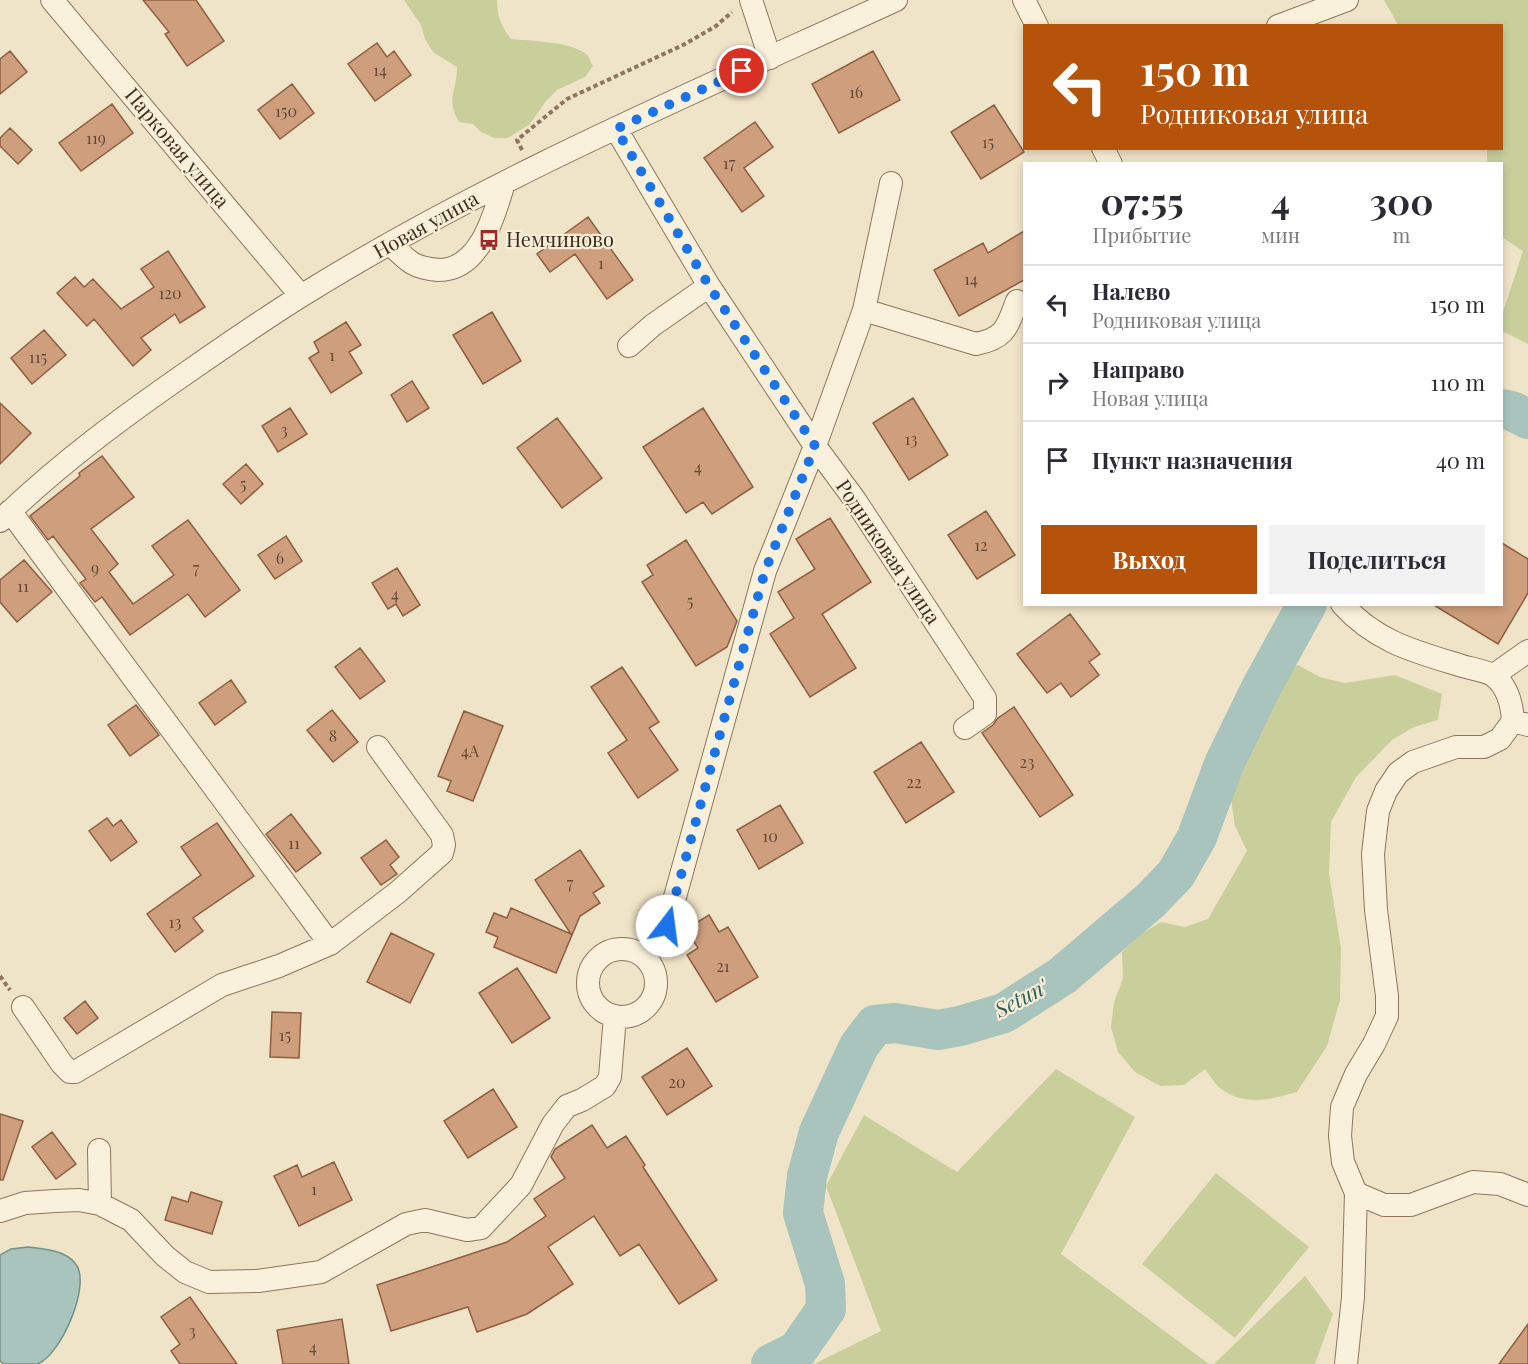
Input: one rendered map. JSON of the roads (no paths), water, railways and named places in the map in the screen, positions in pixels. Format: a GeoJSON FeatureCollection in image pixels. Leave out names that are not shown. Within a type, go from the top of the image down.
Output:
{"type":"FeatureCollection","features":[{"type":"Feature","properties":{"kind":"street","name":"Парковая улица"},"geometry":{"type":"LineString","coordinates":[[52,0],[301,296]]}},
{"type":"Feature","properties":{"kind":"street","name":"Новая улица"},"geometry":{"type":"LineString","coordinates":[[5,516],[68,459],[133,410],[301,296],[390,244],[504,183],[896,0]]}},
{"type":"Feature","properties":{"kind":"street"},"geometry":{"type":"LineString","coordinates":[[1024,0],[1037,24]]}},
{"type":"Feature","properties":{"kind":"street"},"geometry":{"type":"LineString","coordinates":[[1283,24],[1347,0]]}},
{"type":"Feature","properties":{"kind":"street"},"geometry":{"type":"LineString","coordinates":[[744,3],[770,58]]}},
{"type":"Feature","properties":{"kind":"street","name":"Родниковая улица"},"geometry":{"type":"LineString","coordinates":[[616,129],[709,286],[815,446],[855,500],[985,698],[986,714],[965,728]]}},
{"type":"Feature","properties":{"kind":"street"},"geometry":{"type":"LineString","coordinates":[[390,244],[411,262],[428,269],[451,270],[471,258],[492,222],[504,183]]}},
{"type":"Feature","properties":{"kind":"street"},"geometry":{"type":"LineString","coordinates":[[641,954],[657,941],[667,926],[765,571],[815,446],[864,310],[891,183]]}},
{"type":"Feature","properties":{"kind":"street"},"geometry":{"type":"LineString","coordinates":[[629,346],[653,325],[709,286]]}},
{"type":"Feature","properties":{"kind":"street"},"geometry":{"type":"LineString","coordinates":[[864,310],[976,344],[990,341],[1007,328],[1017,301]]}},
{"type":"Feature","properties":{"kind":"street"},"geometry":{"type":"LineString","coordinates":[[5,516],[330,944]]}},
{"type":"Feature","properties":{"kind":"street"},"geometry":{"type":"LineString","coordinates":[[1346,1364],[1353,1297],[1356,1193],[1343,1162],[1340,1136],[1342,1107],[1356,1074],[1387,1016],[1387,996],[1376,910],[1374,865],[1378,811],[1386,791],[1398,773],[1413,762],[1456,747],[1484,747],[1500,739],[1520,723],[1512,700],[1494,675],[1410,651],[1382,638],[1349,612]]}},
{"type":"Feature","properties":{"kind":"street"},"geometry":{"type":"LineString","coordinates":[[1494,675],[1528,651]]}},
{"type":"Feature","properties":{"kind":"street"},"geometry":{"type":"LineString","coordinates":[[23,1007],[62,1064],[70,1072],[75,1072],[222,985],[279,966],[330,944],[399,892],[442,853],[444,845],[442,835],[378,747]]}},
{"type":"Feature","properties":{"kind":"street"},"geometry":{"type":"LineString","coordinates":[[616,949],[629,949],[641,954],[651,964],[656,976],[656,990],[651,1002],[642,1011],[629,1017],[615,1016],[603,1011],[594,1002],[588,989],[588,976],[594,963],[603,954],[616,949]]}},
{"type":"Feature","properties":{"kind":"street"},"geometry":{"type":"LineString","coordinates":[[0,1211],[26,1203],[79,1200],[100,1204],[131,1220],[165,1256],[184,1272],[209,1282],[258,1281],[321,1272],[406,1224],[425,1220],[466,1230],[481,1228],[521,1185],[553,1124],[567,1106],[582,1100],[604,1086],[610,1077],[615,1016]]}},
{"type":"Feature","properties":{"kind":"street"},"geometry":{"type":"LineString","coordinates":[[99,1150],[100,1204]]}},
{"type":"Feature","properties":{"kind":"street"},"geometry":{"type":"LineString","coordinates":[[1356,1193],[1384,1205],[1412,1205],[1473,1182],[1500,1184],[1528,1195]]}},
{"type":"Feature","properties":{"kind":"water"},"geometry":{"type":"Polygon","coordinates":[[[28,1247],[60,1253],[75,1263],[80,1286],[77,1302],[64,1334],[46,1358],[37,1364],[4,1364],[0,1361],[0,1255],[11,1249],[28,1247]]]}},
{"type":"Feature","properties":{"kind":"waterway","name":"Setun'"},"geometry":{"type":"LineString","coordinates":[[1503,409],[1528,419]]}},
{"type":"Feature","properties":{"kind":"waterway","name":"Setun'"},"geometry":{"type":"LineString","coordinates":[[771,1364],[797,1351],[826,1309],[825,1284],[803,1213],[807,1176],[819,1132],[859,1046],[875,1025],[895,1023],[938,1030],[1004,1013],[1062,976],[1151,900],[1176,874],[1197,837],[1224,764],[1261,688],[1306,606]]}},
{"type":"Feature","properties":{"kind":"place","name":"Немчиново"},"geometry":{"type":"Point","coordinates":[489,240]}}]}
